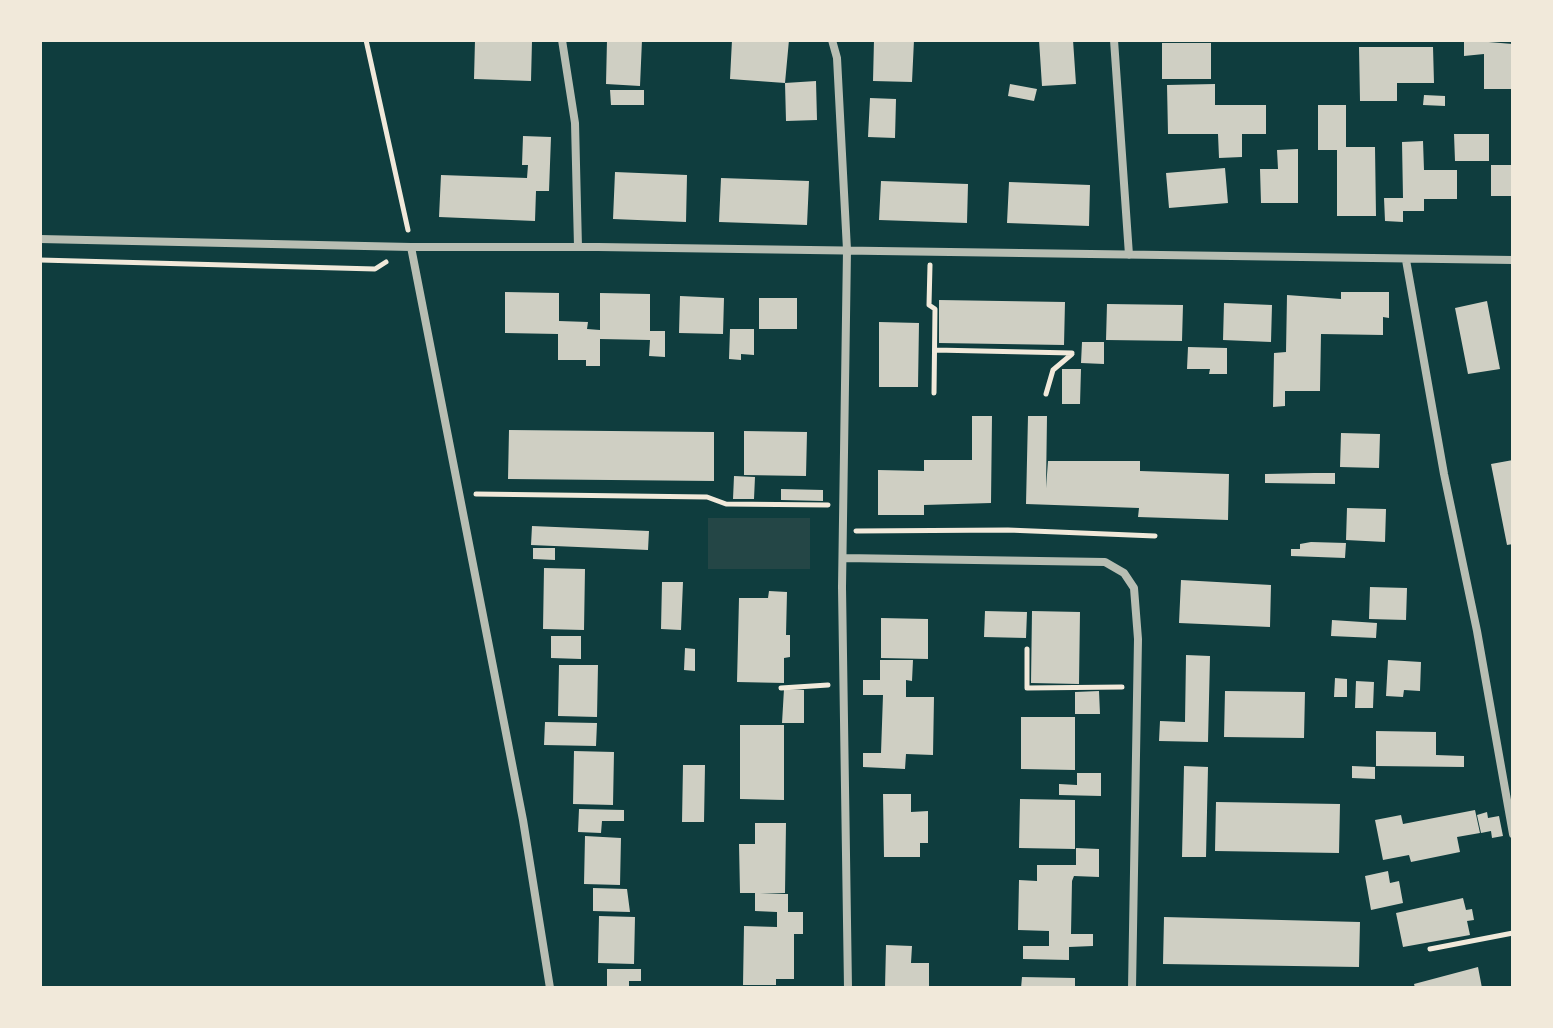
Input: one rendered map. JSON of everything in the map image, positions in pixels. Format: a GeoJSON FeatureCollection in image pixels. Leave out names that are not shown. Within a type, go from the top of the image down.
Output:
{"type":"FeatureCollection","features":[{"type":"Feature","properties":{"kind":"street"},"geometry":{"type":"LineString","coordinates":[[562,40],[575,123],[578,247]]}},
{"type":"Feature","properties":{"kind":"street"},"geometry":{"type":"LineString","coordinates":[[832,40],[837,58],[847,250],[843,558],[848,988]]}},
{"type":"Feature","properties":{"kind":"street"},"geometry":{"type":"LineString","coordinates":[[1114,40],[1129,255]]}},
{"type":"Feature","properties":{"kind":"street"},"geometry":{"type":"LineString","coordinates":[[40,239],[411,247],[1513,260]]}},
{"type":"Feature","properties":{"kind":"street"},"geometry":{"type":"LineString","coordinates":[[411,247],[523,820],[550,988]]}},
{"type":"Feature","properties":{"kind":"street"},"geometry":{"type":"LineString","coordinates":[[1406,260],[1513,834]]}},
{"type":"Feature","properties":{"kind":"street"},"geometry":{"type":"LineString","coordinates":[[843,558],[1105,562],[1124,573],[1134,588],[1138,687],[1132,988]]}},
{"type":"Feature","properties":{"kind":"path"},"geometry":{"type":"LineString","coordinates":[[40,260],[375,269],[411,247],[366,40]]}},
{"type":"Feature","properties":{"kind":"path"},"geometry":{"type":"LineString","coordinates":[[931,251],[929,305],[935,309],[934,393]]}},
{"type":"Feature","properties":{"kind":"path"},"geometry":{"type":"LineString","coordinates":[[935,350],[1072,353],[1053,370],[1046,394]]}},
{"type":"Feature","properties":{"kind":"path"},"geometry":{"type":"LineString","coordinates":[[459,494],[707,497],[726,504],[843,505]]}},
{"type":"Feature","properties":{"kind":"path"},"geometry":{"type":"LineString","coordinates":[[843,531],[1008,530],[1155,536]]}},
{"type":"Feature","properties":{"kind":"path"},"geometry":{"type":"LineString","coordinates":[[1027,649],[1027,688],[1138,687]]}},
{"type":"Feature","properties":{"kind":"path"},"geometry":{"type":"LineString","coordinates":[[781,688],[844,683]]}},
{"type":"Feature","properties":{"kind":"path"},"geometry":{"type":"LineString","coordinates":[[1430,949],[1513,933]]}},
{"type":"Feature","properties":{"kind":"shaded area"},"geometry":{"type":"Polygon","coordinates":[[[708,518],[810,518],[810,569],[708,569],[708,518]]]}},
{"type":"Feature","properties":{"kind":"building"},"geometry":{"type":"Polygon","coordinates":[[[475,40],[532,41],[531,81],[474,79],[475,40]]]}},
{"type":"Feature","properties":{"kind":"building"},"geometry":{"type":"Polygon","coordinates":[[[607,40],[642,40],[640,86],[606,84],[607,40]]]}},
{"type":"Feature","properties":{"kind":"building"},"geometry":{"type":"Polygon","coordinates":[[[732,40],[789,40],[785,83],[730,79],[732,40]]]}},
{"type":"Feature","properties":{"kind":"building"},"geometry":{"type":"Polygon","coordinates":[[[874,40],[914,40],[912,82],[873,81],[874,40]]]}},
{"type":"Feature","properties":{"kind":"building"},"geometry":{"type":"Polygon","coordinates":[[[1039,40],[1073,40],[1076,84],[1042,86],[1039,40]]]}},
{"type":"Feature","properties":{"kind":"building"},"geometry":{"type":"Polygon","coordinates":[[[1464,40],[1513,44],[1513,89],[1484,89],[1484,54],[1464,56],[1464,40]]]}},
{"type":"Feature","properties":{"kind":"building"},"geometry":{"type":"Polygon","coordinates":[[[1162,43],[1211,43],[1211,79],[1162,79],[1162,43]]]}},
{"type":"Feature","properties":{"kind":"building"},"geometry":{"type":"Polygon","coordinates":[[[1359,47],[1433,47],[1434,83],[1397,83],[1397,101],[1360,101],[1359,47]]]}},
{"type":"Feature","properties":{"kind":"building"},"geometry":{"type":"Polygon","coordinates":[[[816,81],[817,120],[786,121],[785,83],[816,81]]]}},
{"type":"Feature","properties":{"kind":"building"},"geometry":{"type":"Polygon","coordinates":[[[1010,84],[1037,89],[1034,101],[1008,96],[1010,84]]]}},
{"type":"Feature","properties":{"kind":"building"},"geometry":{"type":"Polygon","coordinates":[[[1215,84],[1215,105],[1266,105],[1266,134],[1242,134],[1242,157],[1219,158],[1218,134],[1168,134],[1167,85],[1215,84]]]}},
{"type":"Feature","properties":{"kind":"building"},"geometry":{"type":"Polygon","coordinates":[[[610,90],[644,90],[644,105],[611,105],[610,90]]]}},
{"type":"Feature","properties":{"kind":"building"},"geometry":{"type":"Polygon","coordinates":[[[1424,95],[1445,96],[1445,106],[1423,105],[1424,95]]]}},
{"type":"Feature","properties":{"kind":"building"},"geometry":{"type":"Polygon","coordinates":[[[870,98],[896,99],[895,138],[868,137],[870,98]]]}},
{"type":"Feature","properties":{"kind":"building"},"geometry":{"type":"Polygon","coordinates":[[[1318,105],[1346,105],[1346,147],[1375,147],[1376,216],[1337,216],[1337,150],[1318,150],[1318,105]]]}},
{"type":"Feature","properties":{"kind":"building"},"geometry":{"type":"Polygon","coordinates":[[[1454,134],[1489,134],[1489,161],[1455,161],[1454,134]]]}},
{"type":"Feature","properties":{"kind":"building"},"geometry":{"type":"Polygon","coordinates":[[[523,136],[551,137],[549,191],[536,191],[535,221],[439,217],[441,175],[527,178],[528,165],[522,165],[523,136]]]}},
{"type":"Feature","properties":{"kind":"building"},"geometry":{"type":"Polygon","coordinates":[[[1423,141],[1424,170],[1457,170],[1457,199],[1424,199],[1424,211],[1403,211],[1403,222],[1385,221],[1384,198],[1403,198],[1402,142],[1423,141]]]}},
{"type":"Feature","properties":{"kind":"building"},"geometry":{"type":"Polygon","coordinates":[[[1298,149],[1298,203],[1261,203],[1260,169],[1278,169],[1277,150],[1298,149]]]}},
{"type":"Feature","properties":{"kind":"building"},"geometry":{"type":"Polygon","coordinates":[[[1491,165],[1513,165],[1513,196],[1491,196],[1491,165]]]}},
{"type":"Feature","properties":{"kind":"building"},"geometry":{"type":"Polygon","coordinates":[[[1225,168],[1228,203],[1169,208],[1166,173],[1225,168]]]}},
{"type":"Feature","properties":{"kind":"building"},"geometry":{"type":"Polygon","coordinates":[[[615,172],[687,175],[686,222],[613,219],[615,172]]]}},
{"type":"Feature","properties":{"kind":"building"},"geometry":{"type":"Polygon","coordinates":[[[721,178],[809,181],[807,225],[719,222],[721,178]]]}},
{"type":"Feature","properties":{"kind":"building"},"geometry":{"type":"Polygon","coordinates":[[[881,181],[968,184],[967,223],[879,220],[881,181]]]}},
{"type":"Feature","properties":{"kind":"building"},"geometry":{"type":"Polygon","coordinates":[[[1009,182],[1090,185],[1089,226],[1007,223],[1009,182]]]}},
{"type":"Feature","properties":{"kind":"building"},"geometry":{"type":"Polygon","coordinates":[[[505,292],[559,293],[559,321],[588,322],[587,329],[600,330],[600,293],[650,294],[650,331],[665,331],[665,357],[649,356],[650,340],[600,339],[600,366],[586,366],[586,360],[558,360],[558,334],[505,333],[505,292]]]}},
{"type":"Feature","properties":{"kind":"building"},"geometry":{"type":"Polygon","coordinates":[[[1341,292],[1389,292],[1389,318],[1383,317],[1383,335],[1321,334],[1320,391],[1285,391],[1285,406],[1273,407],[1274,353],[1286,352],[1287,295],[1341,299],[1341,292]]]}},
{"type":"Feature","properties":{"kind":"building"},"geometry":{"type":"Polygon","coordinates":[[[680,296],[724,298],[723,334],[679,333],[680,296]]]}},
{"type":"Feature","properties":{"kind":"building"},"geometry":{"type":"Polygon","coordinates":[[[759,298],[797,298],[797,329],[759,329],[759,298]]]}},
{"type":"Feature","properties":{"kind":"building"},"geometry":{"type":"Polygon","coordinates":[[[939,300],[1065,302],[1064,345],[939,343],[939,300]]]}},
{"type":"Feature","properties":{"kind":"building"},"geometry":{"type":"Polygon","coordinates":[[[1487,301],[1500,369],[1468,374],[1455,308],[1487,301]]]}},
{"type":"Feature","properties":{"kind":"building"},"geometry":{"type":"Polygon","coordinates":[[[1224,303],[1272,305],[1271,342],[1223,340],[1224,303]]]}},
{"type":"Feature","properties":{"kind":"building"},"geometry":{"type":"Polygon","coordinates":[[[1107,304],[1183,305],[1182,341],[1106,340],[1107,304]]]}},
{"type":"Feature","properties":{"kind":"building"},"geometry":{"type":"Polygon","coordinates":[[[879,322],[919,323],[918,387],[879,387],[879,322]]]}},
{"type":"Feature","properties":{"kind":"building"},"geometry":{"type":"Polygon","coordinates":[[[730,329],[754,329],[754,355],[741,354],[741,360],[729,359],[730,329]]]}},
{"type":"Feature","properties":{"kind":"building"},"geometry":{"type":"Polygon","coordinates":[[[1082,342],[1104,342],[1104,364],[1081,363],[1082,342]]]}},
{"type":"Feature","properties":{"kind":"building"},"geometry":{"type":"Polygon","coordinates":[[[1188,347],[1227,348],[1227,374],[1209,374],[1210,369],[1187,369],[1188,347]]]}},
{"type":"Feature","properties":{"kind":"building"},"geometry":{"type":"Polygon","coordinates":[[[1062,369],[1081,369],[1080,404],[1062,404],[1062,369]]]}},
{"type":"Feature","properties":{"kind":"building"},"geometry":{"type":"Polygon","coordinates":[[[972,416],[992,416],[991,503],[924,505],[924,515],[878,515],[878,470],[924,471],[924,460],[972,460],[972,416]]]}},
{"type":"Feature","properties":{"kind":"building"},"geometry":{"type":"Polygon","coordinates":[[[1028,416],[1047,416],[1046,488],[1048,461],[1140,461],[1140,471],[1229,474],[1228,520],[1138,517],[1139,508],[1026,504],[1028,416]]]}},
{"type":"Feature","properties":{"kind":"building"},"geometry":{"type":"Polygon","coordinates":[[[509,430],[714,432],[714,481],[508,479],[509,430]]]}},
{"type":"Feature","properties":{"kind":"building"},"geometry":{"type":"Polygon","coordinates":[[[744,431],[807,432],[806,476],[744,475],[744,431]]]}},
{"type":"Feature","properties":{"kind":"building"},"geometry":{"type":"Polygon","coordinates":[[[1341,433],[1380,434],[1379,468],[1340,467],[1341,433]]]}},
{"type":"Feature","properties":{"kind":"building"},"geometry":{"type":"Polygon","coordinates":[[[1513,460],[1513,544],[1507,545],[1491,464],[1513,460]]]}},
{"type":"Feature","properties":{"kind":"building"},"geometry":{"type":"Polygon","coordinates":[[[1335,473],[1335,484],[1265,483],[1265,474],[1335,473]]]}},
{"type":"Feature","properties":{"kind":"building"},"geometry":{"type":"Polygon","coordinates":[[[734,476],[755,477],[754,499],[733,499],[734,476]]]}},
{"type":"Feature","properties":{"kind":"building"},"geometry":{"type":"Polygon","coordinates":[[[781,489],[823,490],[823,501],[781,500],[781,489]]]}},
{"type":"Feature","properties":{"kind":"building"},"geometry":{"type":"Polygon","coordinates":[[[1347,508],[1386,509],[1385,542],[1346,540],[1347,508]]]}},
{"type":"Feature","properties":{"kind":"building"},"geometry":{"type":"Polygon","coordinates":[[[532,526],[649,531],[648,550],[531,545],[532,526]]]}},
{"type":"Feature","properties":{"kind":"building"},"geometry":{"type":"Polygon","coordinates":[[[1346,543],[1345,558],[1291,556],[1291,549],[1300,549],[1300,544],[1346,543]]]}},
{"type":"Feature","properties":{"kind":"building"},"geometry":{"type":"Polygon","coordinates":[[[533,548],[555,548],[555,560],[533,559],[533,548]]]}},
{"type":"Feature","properties":{"kind":"building"},"geometry":{"type":"Polygon","coordinates":[[[544,568],[585,569],[584,630],[543,629],[544,568]]]}},
{"type":"Feature","properties":{"kind":"building"},"geometry":{"type":"Polygon","coordinates":[[[1181,580],[1271,585],[1270,627],[1179,623],[1181,580]]]}},
{"type":"Feature","properties":{"kind":"building"},"geometry":{"type":"Polygon","coordinates":[[[662,582],[683,582],[681,630],[661,629],[662,582]]]}},
{"type":"Feature","properties":{"kind":"building"},"geometry":{"type":"Polygon","coordinates":[[[1370,587],[1407,588],[1406,620],[1369,619],[1370,587]]]}},
{"type":"Feature","properties":{"kind":"building"},"geometry":{"type":"Polygon","coordinates":[[[769,591],[787,592],[786,635],[790,635],[790,657],[784,658],[784,683],[737,682],[739,598],[768,598],[769,591]]]}},
{"type":"Feature","properties":{"kind":"building"},"geometry":{"type":"Polygon","coordinates":[[[985,611],[1027,612],[1026,638],[984,637],[985,611]]]}},
{"type":"Feature","properties":{"kind":"building"},"geometry":{"type":"Polygon","coordinates":[[[1032,611],[1080,612],[1079,684],[1031,683],[1032,611]]]}},
{"type":"Feature","properties":{"kind":"building"},"geometry":{"type":"Polygon","coordinates":[[[881,618],[928,619],[928,659],[881,658],[881,618]]]}},
{"type":"Feature","properties":{"kind":"building"},"geometry":{"type":"Polygon","coordinates":[[[1332,620],[1377,623],[1376,638],[1331,636],[1332,620]]]}},
{"type":"Feature","properties":{"kind":"building"},"geometry":{"type":"Polygon","coordinates":[[[551,636],[581,636],[581,659],[551,658],[551,636]]]}},
{"type":"Feature","properties":{"kind":"building"},"geometry":{"type":"Polygon","coordinates":[[[685,648],[695,649],[695,671],[684,670],[685,648]]]}},
{"type":"Feature","properties":{"kind":"building"},"geometry":{"type":"Polygon","coordinates":[[[1186,655],[1210,656],[1208,742],[1159,741],[1160,721],[1185,722],[1186,655]]]}},
{"type":"Feature","properties":{"kind":"building"},"geometry":{"type":"Polygon","coordinates":[[[880,660],[913,660],[912,681],[906,680],[906,697],[934,697],[933,755],[906,754],[905,769],[863,767],[863,753],[881,753],[883,695],[863,695],[863,680],[880,680],[880,660]]]}},
{"type":"Feature","properties":{"kind":"building"},"geometry":{"type":"Polygon","coordinates":[[[1388,660],[1421,662],[1420,691],[1404,690],[1403,697],[1386,696],[1388,660]]]}},
{"type":"Feature","properties":{"kind":"building"},"geometry":{"type":"Polygon","coordinates":[[[559,665],[598,665],[597,717],[558,716],[559,665]]]}},
{"type":"Feature","properties":{"kind":"building"},"geometry":{"type":"Polygon","coordinates":[[[1335,678],[1347,679],[1347,697],[1334,697],[1335,678]]]}},
{"type":"Feature","properties":{"kind":"building"},"geometry":{"type":"Polygon","coordinates":[[[1356,681],[1374,682],[1373,708],[1355,708],[1356,681]]]}},
{"type":"Feature","properties":{"kind":"building"},"geometry":{"type":"Polygon","coordinates":[[[784,689],[804,690],[804,723],[782,723],[784,689]]]}},
{"type":"Feature","properties":{"kind":"building"},"geometry":{"type":"Polygon","coordinates":[[[1099,691],[1100,714],[1075,714],[1075,692],[1099,691]]]}},
{"type":"Feature","properties":{"kind":"building"},"geometry":{"type":"Polygon","coordinates":[[[1225,691],[1305,692],[1304,738],[1224,737],[1225,691]]]}},
{"type":"Feature","properties":{"kind":"building"},"geometry":{"type":"Polygon","coordinates":[[[1021,717],[1075,717],[1075,770],[1021,769],[1021,717]]]}},
{"type":"Feature","properties":{"kind":"building"},"geometry":{"type":"Polygon","coordinates":[[[545,722],[597,723],[596,746],[544,745],[545,722]]]}},
{"type":"Feature","properties":{"kind":"building"},"geometry":{"type":"Polygon","coordinates":[[[740,725],[784,725],[784,800],[740,799],[740,725]]]}},
{"type":"Feature","properties":{"kind":"building"},"geometry":{"type":"Polygon","coordinates":[[[1376,731],[1436,732],[1436,755],[1464,756],[1464,767],[1376,766],[1376,731]]]}},
{"type":"Feature","properties":{"kind":"building"},"geometry":{"type":"Polygon","coordinates":[[[574,751],[614,752],[613,805],[573,804],[574,751]]]}},
{"type":"Feature","properties":{"kind":"building"},"geometry":{"type":"Polygon","coordinates":[[[683,765],[705,765],[704,822],[682,822],[683,765]]]}},
{"type":"Feature","properties":{"kind":"building"},"geometry":{"type":"Polygon","coordinates":[[[1184,766],[1208,767],[1206,857],[1182,857],[1184,766]]]}},
{"type":"Feature","properties":{"kind":"building"},"geometry":{"type":"Polygon","coordinates":[[[1352,766],[1375,767],[1375,779],[1352,778],[1352,766]]]}},
{"type":"Feature","properties":{"kind":"building"},"geometry":{"type":"Polygon","coordinates":[[[1077,773],[1101,773],[1101,796],[1059,795],[1059,784],[1077,785],[1077,773]]]}},
{"type":"Feature","properties":{"kind":"building"},"geometry":{"type":"Polygon","coordinates":[[[883,794],[911,794],[911,812],[928,811],[928,843],[920,843],[920,857],[884,857],[883,794]]]}},
{"type":"Feature","properties":{"kind":"building"},"geometry":{"type":"Polygon","coordinates":[[[1020,799],[1075,800],[1075,849],[1019,848],[1020,799]]]}},
{"type":"Feature","properties":{"kind":"building"},"geometry":{"type":"Polygon","coordinates":[[[1216,802],[1340,804],[1339,853],[1215,851],[1216,802]]]}},
{"type":"Feature","properties":{"kind":"building"},"geometry":{"type":"Polygon","coordinates":[[[579,809],[624,810],[624,821],[602,821],[601,833],[578,832],[579,809]]]}},
{"type":"Feature","properties":{"kind":"building"},"geometry":{"type":"Polygon","coordinates":[[[1475,810],[1480,833],[1457,837],[1460,852],[1411,862],[1409,855],[1383,860],[1375,820],[1401,815],[1403,824],[1475,810]]]}},
{"type":"Feature","properties":{"kind":"building"},"geometry":{"type":"Polygon","coordinates":[[[1487,812],[1488,818],[1499,816],[1503,836],[1492,838],[1491,831],[1481,833],[1477,815],[1487,812]]]}},
{"type":"Feature","properties":{"kind":"building"},"geometry":{"type":"Polygon","coordinates":[[[755,823],[786,823],[785,893],[760,894],[788,894],[788,912],[803,912],[803,934],[794,934],[794,979],[776,979],[776,985],[743,985],[744,926],[777,927],[777,912],[755,911],[755,893],[740,893],[739,844],[755,844],[755,823]]]}},
{"type":"Feature","properties":{"kind":"building"},"geometry":{"type":"Polygon","coordinates":[[[585,836],[621,838],[620,885],[584,884],[585,836]]]}},
{"type":"Feature","properties":{"kind":"building"},"geometry":{"type":"Polygon","coordinates":[[[1076,848],[1099,849],[1099,877],[1074,876],[1072,881],[1071,934],[1093,934],[1093,946],[1069,947],[1069,960],[1023,959],[1023,946],[1049,946],[1049,931],[1018,930],[1019,880],[1037,881],[1037,865],[1076,865],[1076,848]]]}},
{"type":"Feature","properties":{"kind":"building"},"geometry":{"type":"Polygon","coordinates":[[[1388,871],[1390,883],[1399,881],[1403,903],[1371,910],[1365,876],[1388,871]]]}},
{"type":"Feature","properties":{"kind":"building"},"geometry":{"type":"Polygon","coordinates":[[[593,888],[627,889],[630,912],[593,911],[593,888]]]}},
{"type":"Feature","properties":{"kind":"building"},"geometry":{"type":"Polygon","coordinates":[[[1463,898],[1466,910],[1472,909],[1474,920],[1467,921],[1470,935],[1403,947],[1396,913],[1463,898]]]}},
{"type":"Feature","properties":{"kind":"building"},"geometry":{"type":"Polygon","coordinates":[[[599,916],[635,917],[634,964],[598,963],[599,916]]]}},
{"type":"Feature","properties":{"kind":"building"},"geometry":{"type":"Polygon","coordinates":[[[1164,917],[1360,922],[1359,967],[1163,964],[1164,917]]]}},
{"type":"Feature","properties":{"kind":"building"},"geometry":{"type":"Polygon","coordinates":[[[886,945],[912,946],[911,963],[929,963],[929,988],[885,988],[886,945]]]}},
{"type":"Feature","properties":{"kind":"building"},"geometry":{"type":"Polygon","coordinates":[[[1478,967],[1482,988],[1415,988],[1414,984],[1478,967]]]}},
{"type":"Feature","properties":{"kind":"building"},"geometry":{"type":"Polygon","coordinates":[[[607,969],[641,969],[641,981],[629,981],[629,988],[607,988],[607,969]]]}},
{"type":"Feature","properties":{"kind":"building"},"geometry":{"type":"Polygon","coordinates":[[[1022,977],[1075,978],[1075,988],[1021,988],[1022,977]]]}}]}
